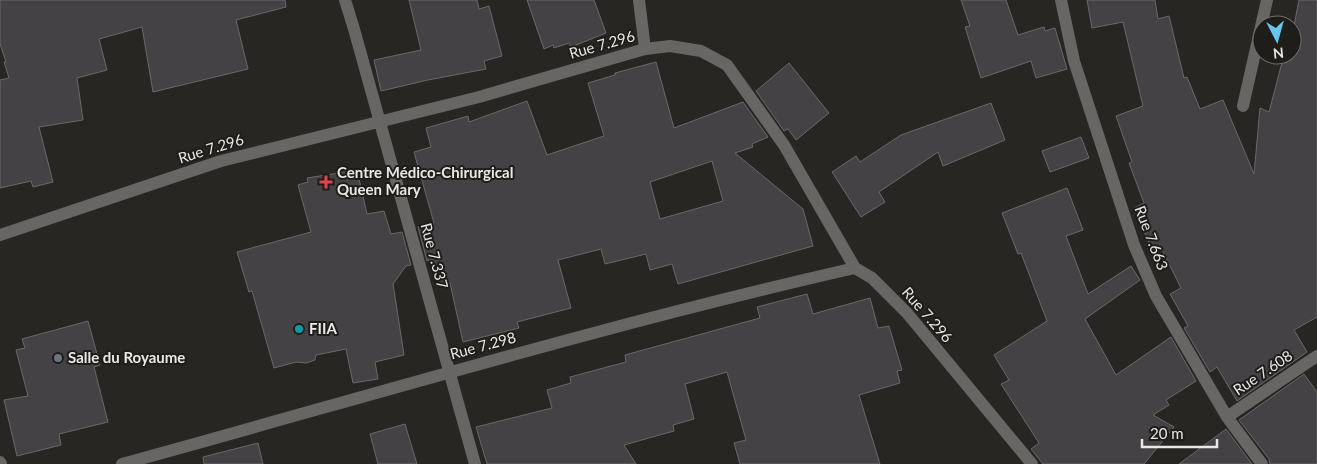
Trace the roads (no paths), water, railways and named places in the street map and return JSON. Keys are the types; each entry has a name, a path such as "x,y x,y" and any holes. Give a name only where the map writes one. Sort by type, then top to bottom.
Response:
{"street":[{"name":"Rue 7.337","path":"345,0 475,464"},
{"path":"639,0 645,50"},
{"name":"Rue 7.663","path":"1061,0 1074,61 1134,245 1156,296 1227,417 1262,464"},
{"path":"1243,106 1267,0"},
{"name":"Rue 7.296","path":"0,235 221,161 479,97 645,50 670,46 701,51 727,65 784,145 855,268 872,278 907,313 950,368 1032,464"},
{"name":"Rue 7.298","path":"122,464 324,409 449,372 777,286 855,268"},
{"name":"Rue 7.608","path":"1227,417 1317,356"}],"place":[{"name":"Centre Médico-Chirurgical Queen Mary","path":"326,182"},
{"name":"FIIA","path":"299,329"},
{"name":"Salle du Royaume","path":"58,358"}]}
